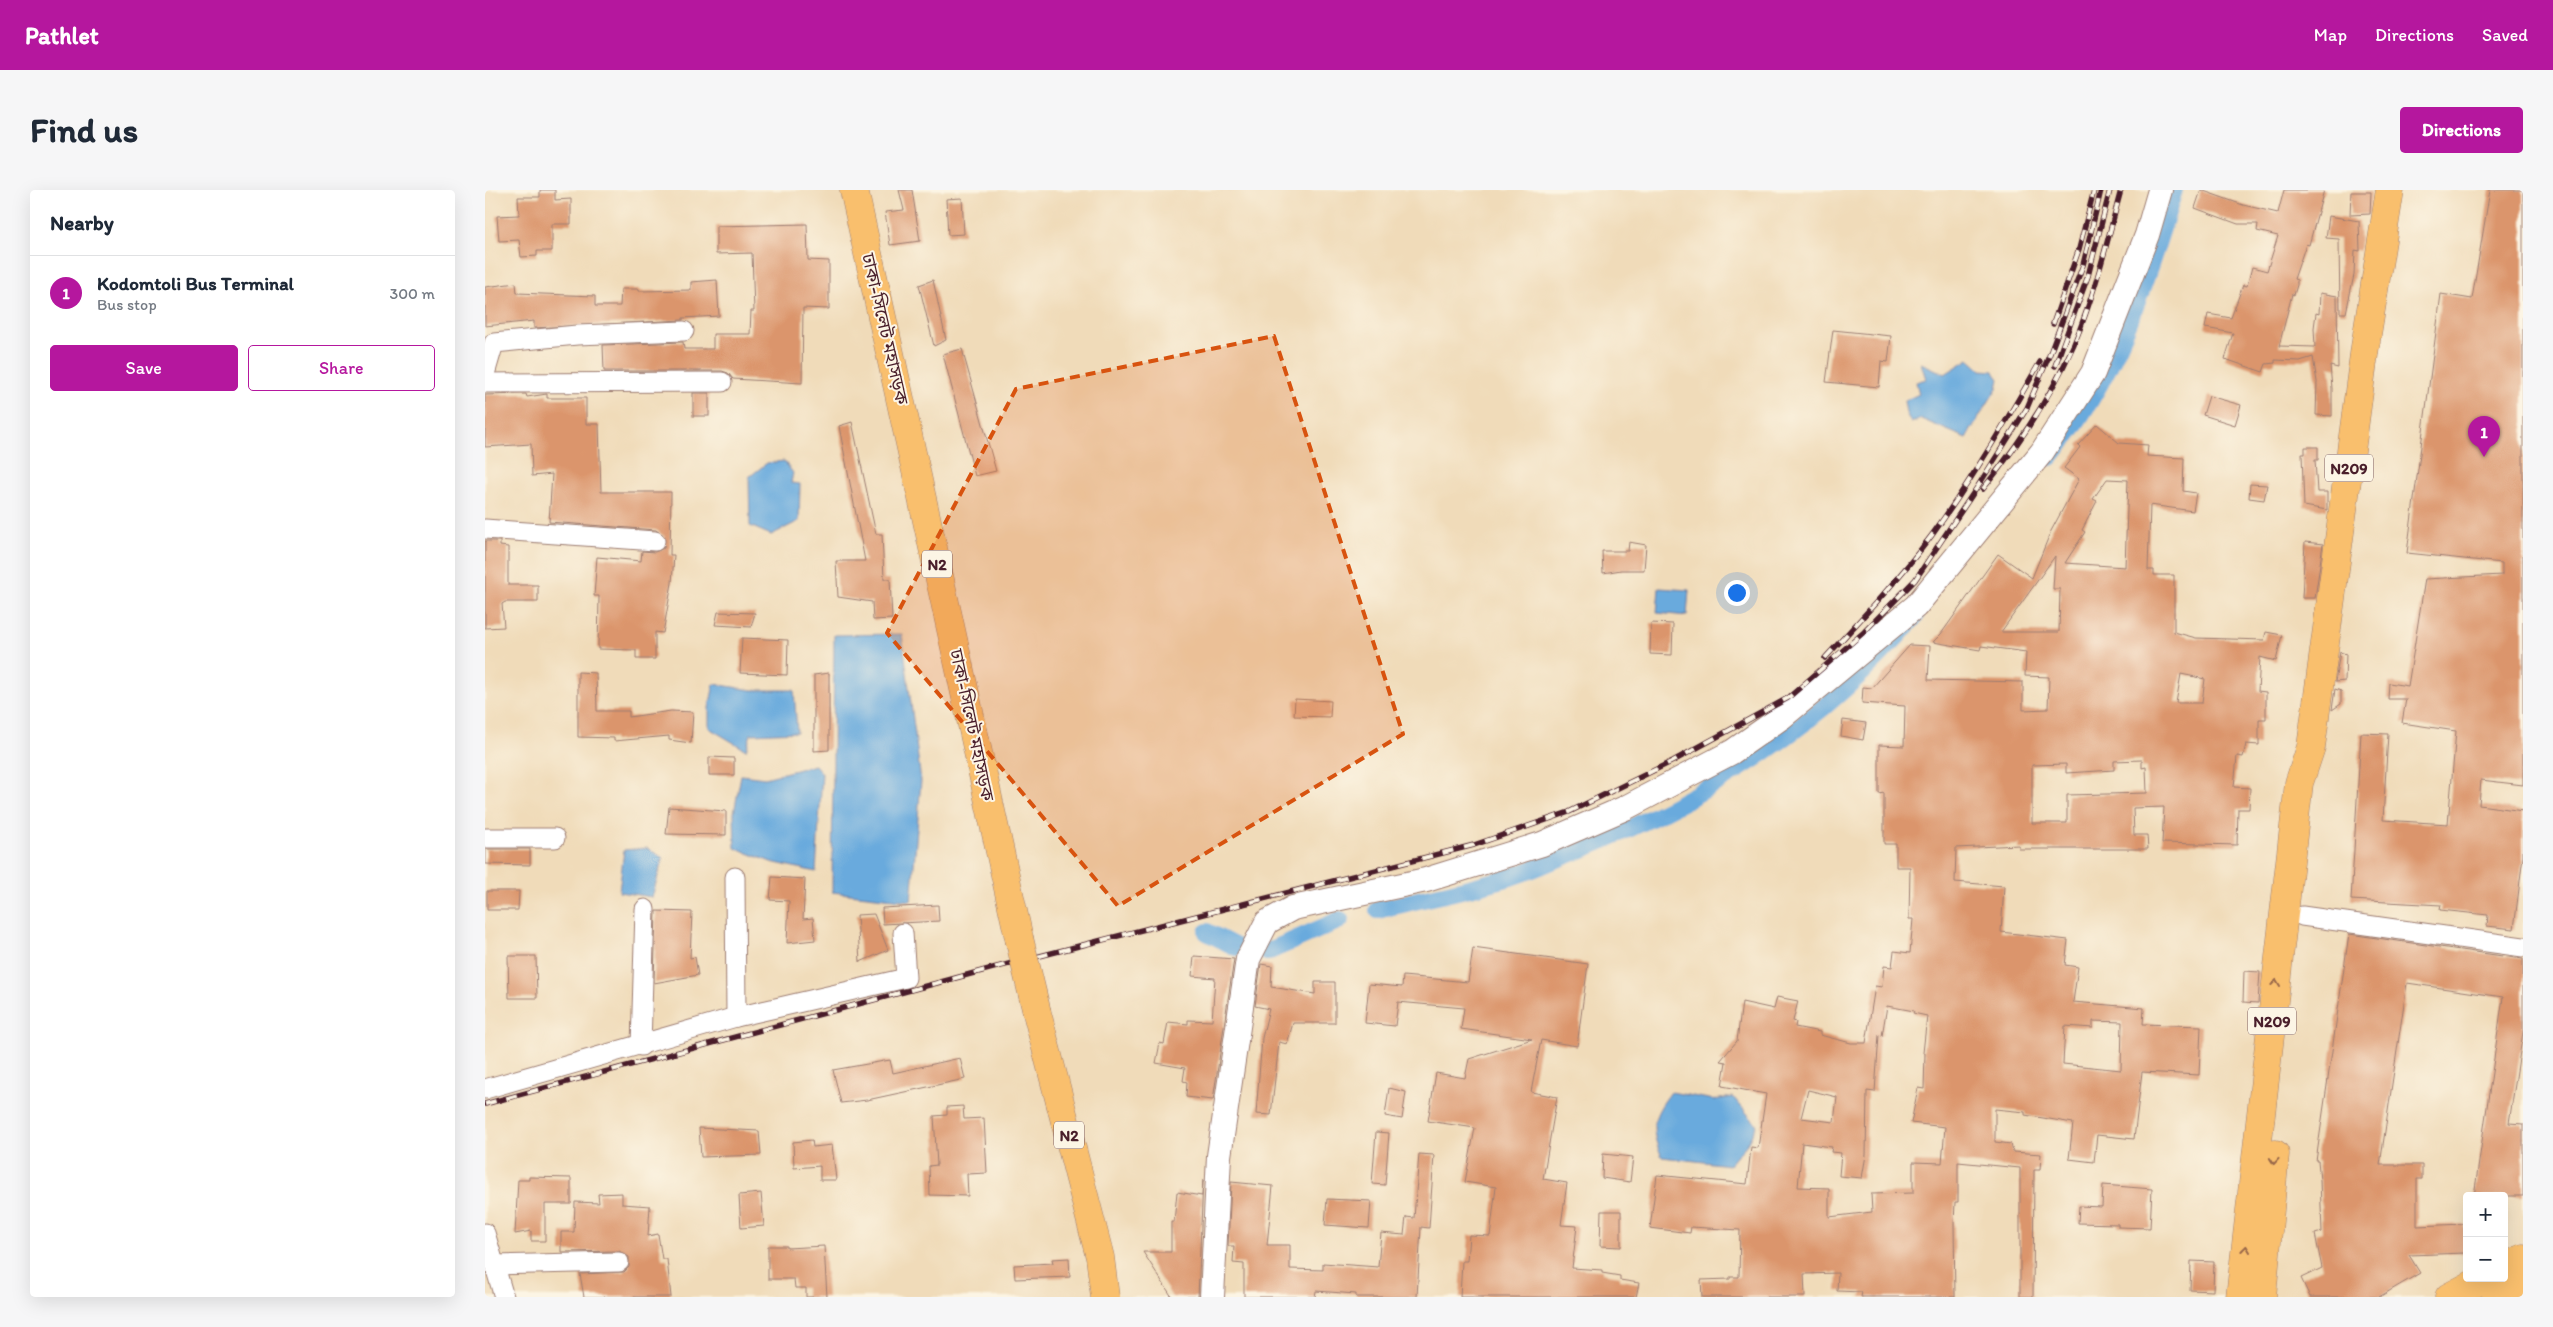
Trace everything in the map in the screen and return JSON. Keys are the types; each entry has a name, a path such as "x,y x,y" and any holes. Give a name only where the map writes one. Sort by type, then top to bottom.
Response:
{"main road":[{"name":"ঢাকা-সিলেট মহাসড়ক","path":"854,190 1019,938 1101,1257 1105,1297"},
{"name":"N209","path":"2240,1297 2299,783 2311,747 2365,347 2390,190"},
{"name":"N209","path":"2262,1297 2279,1111 2302,916 2315,784 2311,747"},
{"name":"ঢাকা-সিলেট মহাসড়ক","path":"1101,1257 1121,1297"},
{"path":"2508,1266 2523,1258"},
{"path":"2496,1297 2523,1280"},
{"path":"2449,1297 2477,1282"}],"street":[{"path":"1212,1297 1219,1156 1249,959 1267,922 1293,908 1426,880 1543,844 1625,808 1733,752 1782,717 1916,606 2042,452 2093,372 2147,235 2161,190"},
{"path":"485,374 494,343 577,335 683,332"},
{"path":"485,383 723,382"},
{"path":"485,529 655,541"},
{"path":"485,838 555,838"},
{"path":"735,876 736,1016"},
{"path":"641,1046 645,909"},
{"path":"2302,916 2523,947"},
{"path":"485,1089 641,1046 736,1016 906,978 903,933"},
{"path":"485,1233 504,1297"},
{"path":"496,1265 619,1262"}],"highlighted area":[{"path":"1274,336 1403,734 1118,906 887,633 1016,389"}],"water":[{"path":"1969,359 1981,370 1993,371 1999,379 1997,388 1966,438 1921,419 1911,423 1906,413 1904,401 1919,394 1916,382 1926,379 1921,363 1945,374"},
{"path":"784,461 793,473 791,483 800,484 799,521 771,535 750,526 749,477 767,463"},
{"path":"1659,588 1689,590 1687,616 1657,613"},
{"path":"902,634 921,781 911,901 832,892 834,635"},
{"path":"714,684 752,690 794,690 797,732 751,734 746,750 709,728 709,708"},
{"path":"815,765 822,773 816,872 771,862 735,848 734,813 741,775 765,778"},
{"path":"647,848 663,858 652,897 619,892 624,850"},
{"path":"1671,1092 1714,1100 1733,1097 1757,1125 1747,1144 1729,1165 1662,1157 1654,1130 1656,1116"}],"building":[{"path":"540,190 555,190 555,200 571,199 571,224 552,224 552,251 537,251 537,256 521,257 519,240 499,241 497,216 519,215 518,197 540,197"},
{"path":"899,190 912,190 920,241 890,245 885,212 904,210"},
{"path":"2201,190 2243,205 2278,213 2284,190 2324,190 2309,245 2306,244 2294,279 2297,280 2297,285 2294,295 2292,294 2279,346 2315,347 2314,328 2316,313 2319,314 2320,293 2337,296 2338,368 2330,366 2332,416 2316,415 2317,382 2313,357 2300,361 2275,360 2275,363 2266,364 2263,372 2225,359 2233,333 2205,328 2208,314 2231,318 2243,285 2247,286 2252,267 2267,271 2278,236 2257,231 2258,224 2238,224 2195,208"},
{"path":"2490,190 2523,190 2523,785 2481,780 2479,805 2523,811 2523,856 2514,929 2487,926 2488,915 2440,910 2441,905 2351,900 2361,733 2388,734 2383,820 2448,824 2456,731 2402,723 2406,699 2388,699 2389,683 2408,686 2425,579 2502,575 2502,563 2407,553 2441,294 2472,299"},
{"path":"2351,192 2371,192 2370,214 2350,215"},
{"path":"962,198 964,234 948,235 946,199"},
{"path":"2329,216 2359,221 2360,251 2355,250 2354,275 2346,313 2340,313 2339,239 2326,238"},
{"path":"807,224 808,260 829,261 829,309 803,308 802,383 733,379 728,373 722,371 604,371 603,345 683,342 684,349 713,349 713,334 750,334 751,311 754,311 752,253 716,254 716,226"},
{"path":"717,280 719,316 683,318 683,320 534,328 534,321 485,326 485,287 516,283 517,293 595,296 595,306 620,306 621,289 639,289 639,291 691,290 691,282"},
{"path":"933,280 946,340 934,346 919,285"},
{"path":"1833,330 1891,336 1888,362 1881,361 1879,387 1826,382"},
{"path":"962,349 996,471 975,476 943,354"},
{"path":"693,393 709,393 709,416 693,416"},
{"path":"526,394 527,397 547,394 547,398 586,398 586,424 599,424 601,492 671,492 670,555 674,555 672,583 663,633 655,632 655,659 636,659 636,650 598,649 599,596 594,596 597,557 641,561 642,551 655,552 664,548 665,537 656,530 549,522 552,474 532,476 531,444 485,447 485,395"},
{"path":"2209,396 2241,405 2235,425 2203,415"},
{"path":"852,422 876,534 882,534 884,579 890,579 892,619 873,620 872,602 838,597 836,561 865,561 839,426"},
{"path":"2097,424 2119,443 2148,445 2147,456 2184,458 2183,491 2196,493 2193,511 2150,505 2148,570 2154,570 2154,575 2174,575 2174,632 2196,638 2264,640 2266,632 2282,635 2276,661 2260,657 2258,691 2266,692 2266,719 2259,719 2259,745 2246,744 2243,757 2237,756 2234,787 2250,788 2249,809 2238,809 2237,845 2162,843 2164,807 2133,808 2134,835 2147,835 2148,849 2019,849 2019,845 1956,848 1955,882 2004,886 2001,932 2068,940 2065,965 2078,967 2073,1002 2144,1008 2143,1024 2201,1026 2199,1075 2142,1072 2134,1139 2097,1135 2094,1162 2069,1159 2073,1123 2025,1115 2025,1112 1995,1109 1995,1142 2011,1144 2013,1152 2041,1154 2040,1170 2034,1170 2033,1297 2020,1297 2020,1168 1958,1162 1958,1202 1955,1202 1954,1224 1955,1297 1861,1297 1862,1292 1837,1291 1838,1273 1804,1274 1805,1297 1702,1297 1701,1280 1739,1277 1740,1230 1691,1227 1690,1233 1650,1228 1657,1175 1747,1184 1751,1147 1758,1148 1766,1094 1722,1086 1726,1062 1720,1061 1737,1041 1742,1002 1774,1009 1777,997 1798,1001 1793,1021 1796,1022 1795,1027 1820,1032 1820,1035 1851,1043 1866,1043 1875,986 1882,987 1884,966 1892,967 1894,951 1910,953 1913,919 1909,919 1910,867 1896,867 1896,844 1884,844 1884,793 1879,794 1879,745 1904,746 1905,706 1862,703 1863,687 1872,688 1910,645 1930,646 1928,680 2023,682 2023,710 2048,709 2049,677 2025,676 2026,652 1981,646 1980,650 1933,642 1941,634 1998,554 2032,578 2051,531 2079,479 2064,468 2080,447 2078,445","holes":["2107,479 2128,480 2125,567 2065,563 2085,532 2082,530 2097,501 2093,499","2055,556 2053,589 2060,589 2059,632 2001,632","2181,674 2205,679 2202,703 2176,703","2142,760 2142,768 2146,767 2147,793 2067,795 2067,823 2032,823 2032,765 2066,764 2066,773 2114,770 2114,761","1887,1006 1914,1011 1913,1013 1927,1016 1923,1053 1925,1053 1924,1089 1918,1088 1911,1123 1945,1127 1942,1163 1913,1162 1913,1193 1871,1194 1872,1212 1829,1217 1829,1188 1798,1187 1802,1143 1832,1147 1831,1152 1841,1153 1839,1176 1862,1178 1866,1155 1867,1091 1875,1092 1879,1035 1882,1036","2093,1021 2122,1022 2121,1070 2063,1064 2065,1026 2093,1028","1808,1090 1837,1097 1834,1122 1801,1118"]},
{"path":"2305,447 2318,447 2318,460 2315,460 2317,492 2327,492 2327,510 2304,506 2302,454 2305,454"},
{"path":"2250,484 2267,485 2264,500 2249,498"},
{"path":"485,541 500,541 500,546 508,547 508,585 538,585 538,602 505,602 502,604 504,627 485,628"},
{"path":"1629,542 1646,545 1644,570 1621,570 1603,573 1602,551 1628,551"},
{"path":"2305,542 2323,544 2315,598 2302,598"},
{"path":"718,612 755,613 751,627 715,625"},
{"path":"1651,623 1673,624 1672,655 1650,654"},
{"path":"742,638 788,640 787,675 740,673"},
{"path":"2340,652 2346,654 2345,681 2335,682"},
{"path":"578,672 596,673 597,711 629,711 629,717 671,711 693,712 691,743 669,740 669,736 614,741 614,738 578,737"},
{"path":"829,673 829,750 814,751 814,675"},
{"path":"2335,689 2341,691 2341,704 2332,710"},
{"path":"1295,699 1331,701 1330,717 1294,716"},
{"path":"1843,720 1866,723 1863,740 1841,736"},
{"path":"709,757 734,758 734,775 709,775"},
{"path":"669,807 726,811 726,835 666,834"},
{"path":"486,849 530,849 530,865 486,864"},
{"path":"772,877 805,879 803,919 813,918 815,940 787,943 789,901 770,900"},
{"path":"487,891 519,891 518,910 487,910"},
{"path":"938,905 939,921 883,924 882,908"},
{"path":"656,911 692,912 690,958 695,957 698,975 654,983"},
{"path":"874,914 888,950 860,962 857,915"},
{"path":"2349,934 2523,959 2523,1032 2509,1123 2523,1124 2523,1196 2508,1196 2508,1192 2475,1192 2503,997 2407,983 2380,1165 2422,1165 2422,1179 2417,1179 2417,1226 2463,1224 2463,1253 2409,1255 2420,1273 2379,1297 2310,1297 2301,1278 2322,1268 2315,1234 2322,1232 2320,1180 2318,1161 2316,1161"},
{"path":"1473,948 1588,964 1577,1046 1541,1040 1531,1092 1557,1097 1543,1179 1567,1183 1561,1225 1577,1226 1572,1268 1602,1270 1602,1273 1620,1276 1620,1280 1639,1283 1636,1297 1460,1297 1462,1261 1467,1261 1469,1235 1490,1236 1496,1187 1465,1182 1475,1128 1428,1121 1436,1073 1465,1078 1469,1059 1532,1039 1461,1029 1464,1008 1398,1002 1395,1026 1365,1023 1369,984 1402,987 1403,976 1468,982"},
{"path":"508,956 536,956 537,998 509,998"},
{"path":"1194,956 1234,959 1213,1100 1186,1097 1187,1082 1183,1081 1185,1068 1156,1063 1160,1043 1164,1044 1168,1022 1188,1024 1188,1020 1212,1021 1215,978 1192,976"},
{"path":"1261,964 1272,966 1271,987 1315,994 1315,982 1335,982 1335,1023 1293,1023 1287,1044 1279,1042 1271,1115 1256,1114 1262,1038 1269,1009 1255,1006"},
{"path":"2244,971 2260,972 2258,1003 2243,1002"},
{"path":"960,1058 965,1079 867,1100 841,1103 833,1070 890,1060 893,1073"},
{"path":"1389,1088 1406,1092 1402,1119 1385,1116"},
{"path":"963,1106 964,1119 984,1118 987,1173 967,1174 968,1196 930,1195 929,1166 937,1165 934,1116 947,1115 947,1107"},
{"path":"699,1128 759,1131 761,1155 701,1157"},
{"path":"1376,1132 1389,1133 1385,1185 1372,1184"},
{"path":"812,1140 813,1147 832,1145 836,1180 820,1180 820,1166 794,1168 793,1142"},
{"path":"1419,1154 1434,1155 1429,1228 1421,1227 1417,1297 1356,1297 1356,1294 1316,1291 1315,1297 1244,1297 1244,1264 1233,1263 1234,1246 1228,1246 1231,1182 1273,1186 1267,1245 1290,1245 1290,1269 1323,1270 1323,1263 1378,1267 1381,1233 1404,1235 1406,1217 1414,1218"},
{"path":"1603,1154 1633,1157 1630,1182 1602,1178"},
{"path":"529,1177 571,1178 571,1204 545,1204 545,1241 531,1241 531,1231 515,1234 518,1180 529,1180"},
{"path":"1203,1179 1198,1297 1172,1297 1143,1252 1171,1252 1171,1222 1174,1222 1177,1192 1202,1196"},
{"path":"2103,1185 2152,1189 2150,1228 2118,1227 2118,1224 2078,1223 2079,1206 2102,1207"},
{"path":"622,1193 622,1204 650,1206 648,1236 658,1234 662,1259 667,1259 671,1297 584,1297 580,1274 624,1272 629,1267 629,1257 619,1251 561,1252 561,1232 574,1232 575,1202 599,1203 598,1194"},
{"path":"761,1193 764,1226 741,1228 739,1195"},
{"path":"1327,1199 1371,1201 1369,1228 1325,1225"},
{"path":"1601,1211 1621,1211 1621,1247 1600,1246"},
{"path":"768,1246 787,1246 787,1248 824,1246 827,1297 806,1297 806,1288 795,1288 794,1279 768,1279"},
{"path":"1069,1258 1070,1277 1015,1279 1014,1265 1053,1263 1052,1259"},
{"path":"2191,1261 2214,1262 2213,1291 2190,1290"}],"waterway":[{"path":"2050,457 2073,427 2093,396 2110,364 2139,296 2174,190"},
{"path":"1378,910 1517,875 1619,833 1713,785 1800,725 1841,692 1915,616"},
{"path":"1267,952 1340,920"},
{"path":"1207,932 1236,947"}],"railway":[{"path":"2053,324 2079,249 2094,190"},
{"path":"485,1104 993,968 1474,845 1569,812 1673,761 1788,698 1864,632 1915,580 1978,486 2027,408 2049,356 2083,265 2101,190"},
{"path":"2055,366 2088,276 2110,190"},
{"path":"1983,489 2033,420 2065,364 2088,306 2121,190"},
{"path":"1825,658 1893,583 1932,535 1975,472 2040,362"}],"place":[{"name":"Kodomtoli Bus Terminal","path":"2484,457"}]}
